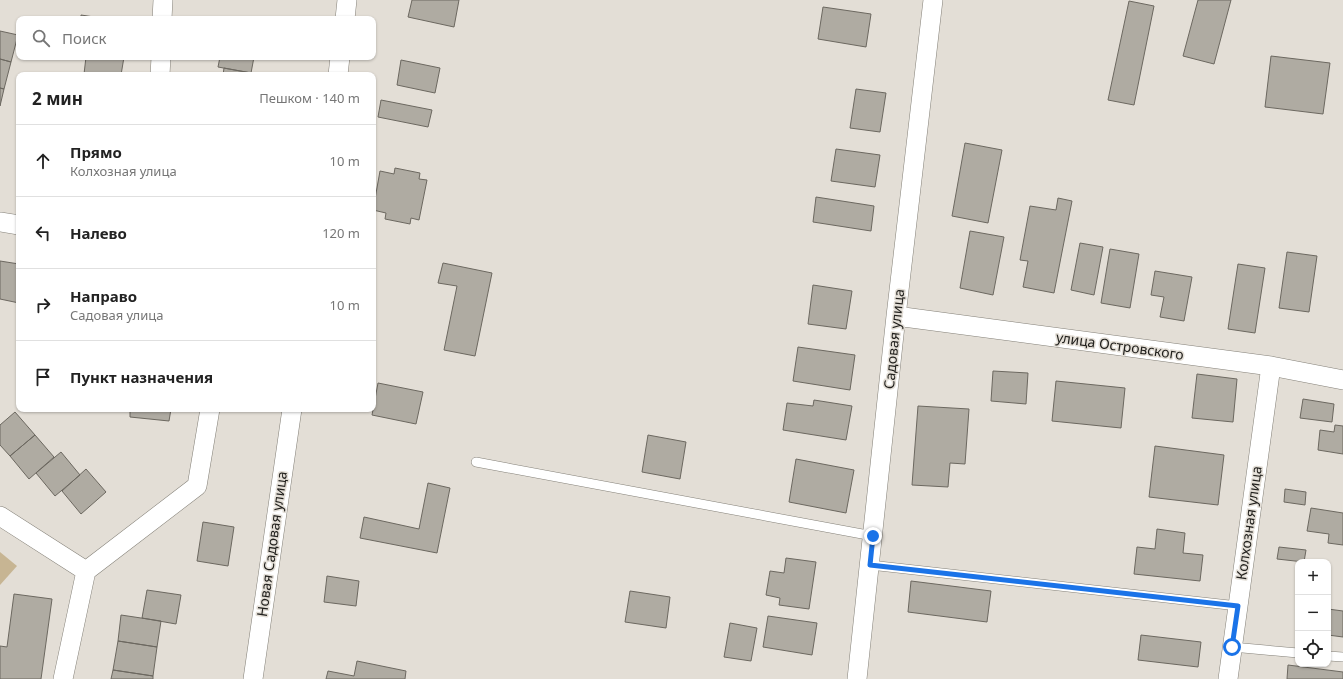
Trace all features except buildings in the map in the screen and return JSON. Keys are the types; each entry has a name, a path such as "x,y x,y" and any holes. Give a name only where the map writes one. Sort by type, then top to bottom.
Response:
{"street":[{"path":"162,0 162,16"},
{"path":"345,16 347,0"},
{"name":"Садовая улица","path":"857,679 896,316 933,0"},
{"path":"160,72 161,60"},
{"path":"338,72 340,60"},
{"path":"0,222 16,225"},
{"name":"улица Островского","path":"896,316 1270,366 1343,380"},
{"name":"Колхозная улица","path":"1228,679 1270,366"},
{"path":"63,679 86,571 197,486 209,412"},
{"name":"Новая Садовая улица","path":"252,679 292,412"},
{"path":"0,516 86,571"}],"lane":[{"path":"476,462 873,536"},
{"path":"870,565 1238,606"},
{"path":"1232,647 1295,653"},
{"path":"1331,656 1343,657"}],"shaded area":[{"path":"0,552 17,566 0,585"}],"route":[{"path":"873,536 870,565 1238,606 1232,647"}]}
